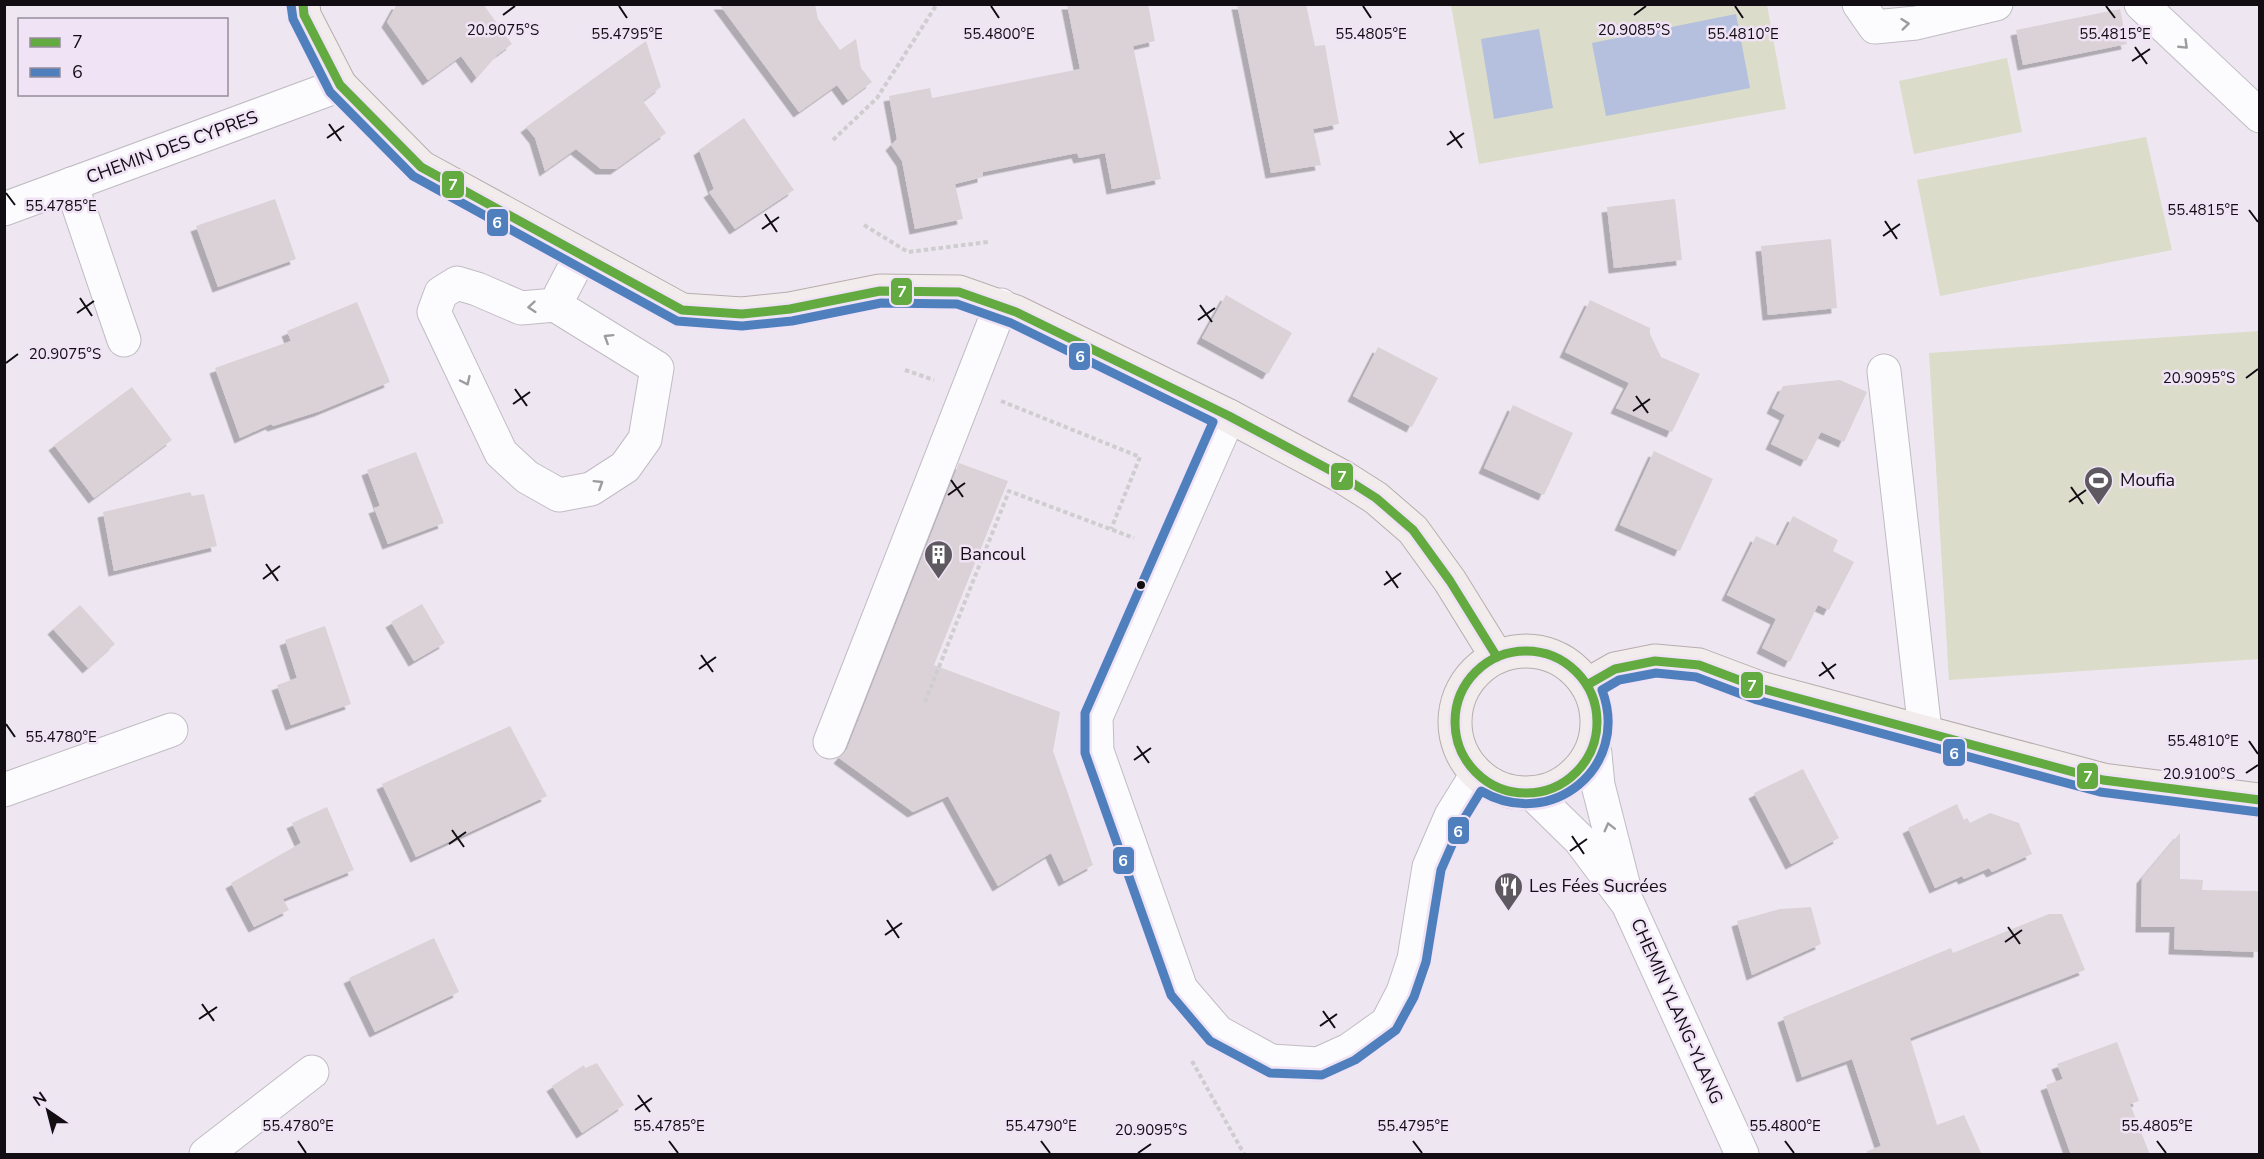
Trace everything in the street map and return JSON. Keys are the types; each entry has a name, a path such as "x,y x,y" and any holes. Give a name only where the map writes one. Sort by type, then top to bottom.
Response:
{"main road":[{"path":"303,4 304,15 340,85 421,167 581,255 682,310 742,314 790,309 880,291 959,292 1001,305 1229,416 1343,477 1376,498 1413,530 1450,581 1497,657"},
{"path":"1516,651 1537,651 1557,657 1574,669 1587,684 1595,703 1598,724 1594,744 1584,762 1570,778 1552,788 1532,793 1512,791 1493,785 1477,774 1465,758 1457,740 1455,721 1458,702 1466,684 1480,668 1497,657 1516,651"},
{"path":"1587,684 1615,669 1655,661 1699,665 1760,687 2103,780 2259,800"}],"street":[{"path":"1859,4 1875,27 1916,23 1996,4"},
{"path":"2141,4 2259,116"},
{"name":"CHEMIN DES CYPRES","path":"4,209 340,85"},
{"path":"71,184 124,340"},
{"path":"555,305 581,255"},
{"path":"457,283 521,308 555,305 657,368 645,439 625,467 591,489 559,495 527,477 501,453 434,312 441,293 457,283"},
{"path":"830,742 1001,305"},
{"path":"1884,371 1925,731"},
{"path":"1229,416 1096,717 1097,751 1181,989 1218,1032 1271,1061 1318,1064 1349,1050 1387,1023 1403,992 1414,959 1429,867 1450,816 1477,774"},
{"path":"4,790 171,730"},
{"path":"1594,744 1598,785 1629,904"},
{"name":"CHEMIN YLANG-YLANG","path":"1532,793 1580,840 1629,904 1742,1155"},
{"path":"206,1155 312,1072"}],"path":[{"path":"833,140 877,98 937,4"},
{"path":"864,225 908,252 988,242"},
{"path":"905,370 968,392 982,394 1140,458 1111,529"}],"green space":[{"path":"1451,5 1767,5 1786,109 1479,164"},
{"path":"2007,58 2022,132 1914,154 1899,81"},
{"path":"2146,137 2172,250 1940,296 1917,180"},
{"name":"Moufia","path":"2259,331 2259,659 1949,680 1929,353"}],"water":[{"path":"1736,14 1750,88 1606,116 1592,43"},
{"path":"1539,29 1553,108 1494,119 1481,39"}],"building":[{"path":"397,4 483,4 512,44 497,55 477,78 461,56 428,80 387,22"},
{"path":"719,4 815,4 818,19 840,50 856,39 861,68 872,82 848,100 837,85 799,112"},
{"path":"1067,4 1148,4 1155,41 1133,46 1161,179 1112,189 1105,153 1079,158 1077,153 983,172 983,177 955,184 963,219 915,229 902,161 891,145 897,139 889,96 930,88 932,98 1080,69"},
{"path":"1237,4 1306,4 1315,46 1325,45 1339,124 1313,129 1321,165 1271,173"},
{"path":"2120,9 2127,44 2023,65 2016,30"},
{"path":"646,41 661,87 643,101 666,133 616,169 601,169 576,149 545,171 535,138 526,127"},
{"path":"744,118 794,190 735,229 709,192 714,189 699,150"},
{"path":"275,199 296,259 218,287 196,226"},
{"path":"1675,199 1682,260 1614,268 1607,207"},
{"path":"1831,239 1837,308 1768,315 1761,246"},
{"path":"1226,295 1292,333 1268,374 1202,338"},
{"path":"1590,300 1650,328 1650,334 1661,357 1700,374 1672,432 1616,408 1629,383 1565,352"},
{"path":"357,302 390,382 320,411 273,426 271,424 240,438 215,368 291,341 287,331"},
{"path":"1378,347 1438,378 1412,427 1353,396"},
{"path":"1840,380 1867,392 1844,442 1821,432 1806,461 1771,444 1785,415 1772,408 1783,386"},
{"path":"132,387 172,440 94,498 54,445"},
{"path":"1513,405 1573,433 1544,495 1484,468"},
{"path":"1654,451 1713,479 1680,551 1620,525"},
{"path":"416,452 444,523 388,544 374,508 380,506 367,470"},
{"name":"Bancoul","path":"959,463 1008,481 934,665 1060,712 1053,751 1093,865 1064,881 1051,853 998,886 948,796 913,812 839,758 847,749"},
{"path":"190,492 192,496 204,494 217,546 114,571 103,512"},
{"path":"1793,516 1838,540 1833,551 1854,562 1829,610 1818,605 1790,662 1762,648 1776,619 1727,595 1756,536 1778,546"},
{"path":"422,604 445,643 414,661 391,622"},
{"path":"80,605 115,644 88,668 53,629"},
{"path":"325,626 351,704 291,725 277,685 297,678 285,640"},
{"path":"510,726 547,796 416,857 382,784"},
{"path":"1803,769 1839,838 1791,864 1754,793"},
{"path":"1957,804 1964,820 1967,818 1970,823 1990,813 2019,823 2032,854 1992,872 1989,868 1964,879 1962,876 1935,888 1908,828"},
{"path":"327,807 354,870 283,899 289,910 254,927 231,883 301,843 292,823"},
{"path":"2180,833 2180,879 2203,880 2202,890 2259,891 2259,952 2174,949 2175,927 2141,927 2142,878"},
{"path":"1811,907 1821,944 1752,975 1737,921 1780,909"},
{"path":"2049,914 2062,914 2085,970 1910,1038 1937,1125 1964,1115 1982,1155 1867,1155 1867,1151 1881,1146 1852,1059 1802,1077 1783,1017 1951,948 1953,953"},
{"path":"434,938 459,992 375,1032 349,978"},
{"path":"2117,1042 2139,1101 2130,1104 2150,1155 2071,1155 2046,1085 2063,1079 2057,1064"},
{"path":"597,1063 624,1105 582,1133 552,1086 584,1065 585,1068"}],"transit line":[{"name":"7","path":"303,4 304,15 340,85 421,167 682,310 742,314 790,309 880,291 959,292 1016,312 1229,416 1343,477 1376,498 1413,530 1450,581 1497,657"},
{"name":"6","path":"291,5 293,19 330,92 413,176 677,321 742,326 792,321 881,303 957,304 1011,323 1213,422 1085,713 1085,753 1171,995 1210,1041 1270,1073 1322,1075 1355,1060 1396,1030 1414,997 1426,962 1441,870 1462,822 1481,791 1507,802 1534,803 1558,797 1579,785 1595,767 1605,744 1608,718 1602,690 1619,680 1656,673 1696,677 1757,700 2100,792 2258,812"},
{"name":"7","path":"1526,651 1553,657 1576,672 1591,695 1597,722 1591,749 1576,772 1553,787 1526,793 1499,787 1476,772 1461,749 1455,722 1461,695 1476,672 1499,657 1526,651"},
{"name":"7","path":"1587,685 1615,669 1655,661 1699,665 1760,688 2103,780 2260,800"}],"place":[{"name":"Moufia","path":"2099,506"},
{"name":"Bancoul","path":"939,580"},
{"name":"Les Fées Sucrées","path":"1508,912"}]}
